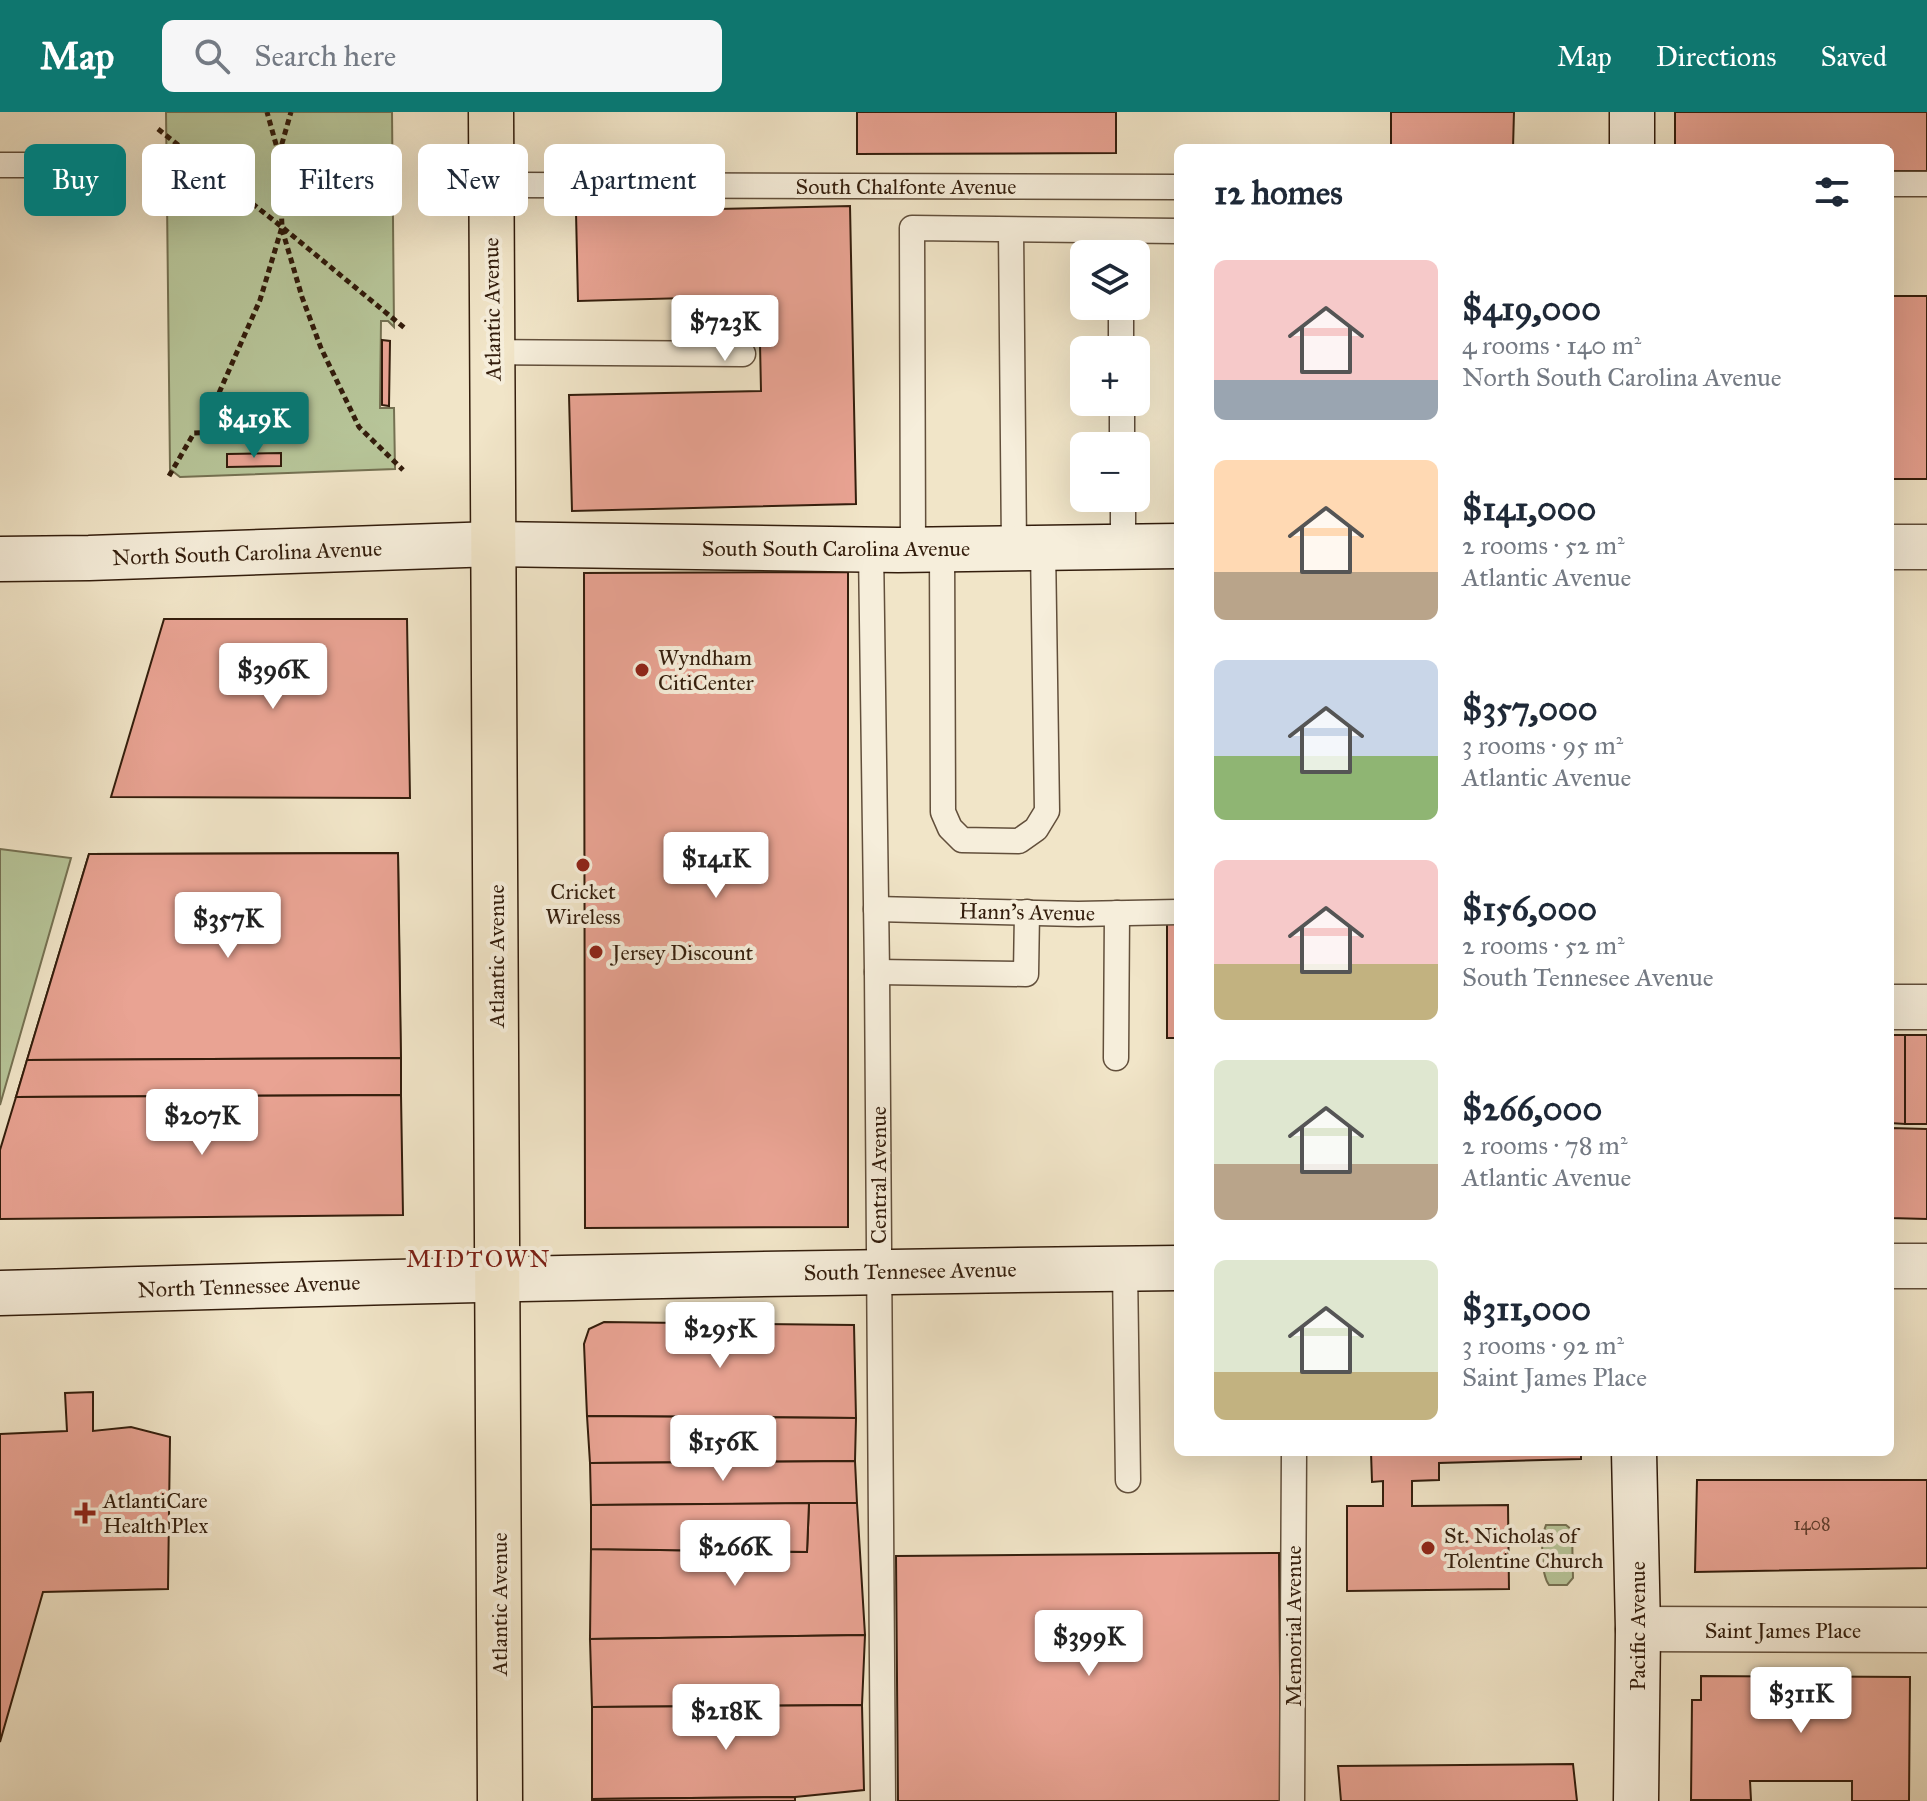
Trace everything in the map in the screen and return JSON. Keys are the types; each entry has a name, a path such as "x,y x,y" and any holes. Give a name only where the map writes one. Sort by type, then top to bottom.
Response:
{"highway":[{"name":"Atlantic Avenue","path":"491,112 491,144"},
{"name":"Atlantic Avenue","path":"490,216 500,1801"}],"street":[{"path":"1632,112 1632,144"},
{"name":"South South Carolina Avenue","path":"494,544 909,549 1174,546"},
{"name":"North South Carolina Avenue","path":"0,559 494,544"},
{"path":"1894,547 1927,547"},
{"path":"1894,1007 1927,1007"},
{"path":"1894,1266 1927,1266"},
{"name":"South Tennesee Avenue","path":"498,1279 1174,1268"},
{"name":"North Tennessee Avenue","path":"0,1293 498,1279"},
{"name":"Pacific Avenue","path":"1634,1456 1638,1629 1636,1801"},
{"name":"Saint James Place","path":"1638,1629 1927,1630"}],"lane":[{"path":"0,165 24,165"},
{"path":"1894,184 1927,184"},
{"name":"South Chalfonte Avenue","path":"528,185 1174,187"},
{"path":"1011,230 1028,548 1047,811 1036,829 1019,841 962,840 950,828 943,812 909,549 912,228 1011,230 1102,240"},
{"path":"1131,240 1174,232"},
{"path":"492,352 743,354"},
{"path":"1123,512 1123,547"},
{"name":"Central Avenue","path":"883,1801 876,909 909,549"},
{"name":"Hann's Avenue","path":"876,909 1174,912"},
{"path":"877,972 1026,974 1027,912"},
{"path":"1116,1058 1117,913"},
{"path":"1125,1269 1128,1480"},
{"name":"Memorial Avenue","path":"1292,1801 1294,1456"}],"path":[{"path":"267,112 276,144"},
{"path":"282,144 291,112"},
{"path":"158,129 407,330"},
{"path":"282,216 302,297 321,348 359,427 403,470"},
{"path":"211,411 260,300 282,227"},
{"path":"169,476 194,433 204,433 221,432 220,410 203,411 204,433"}],"green space":[{"path":"166,112 392,112 392,144 271,144 271,216 393,216 394,327 388,321 381,321 380,408 394,408 395,469 180,477 170,469 167,216 255,216 255,144 166,144"},
{"path":"0,849 71,858 0,1105"},
{"path":"1546,1525 1566,1525 1572,1530 1573,1578 1567,1585 1549,1585 1546,1580 1542,1556"}],"building":[{"path":"857,112 1116,112 1116,153 857,154"},
{"path":"1391,112 1514,112 1513,144 1391,144"},
{"path":"1675,112 1927,112 1927,171 1894,171 1894,144 1675,144"},
{"path":"850,206 856,504 572,511 569,395 761,391 759,296 578,301 576,216 725,216 725,209"},
{"path":"1894,296 1927,296 1927,479 1894,479"},
{"path":"382,340 390,341 389,406 382,405"},
{"path":"281,453 281,466 227,467 227,454"},
{"path":"848,572 848,1227 585,1228 584,573"},
{"path":"164,619 407,619 410,798 111,797"},
{"path":"398,853 401,1095 16,1097 89,854"},
{"path":"398,853 401,1058 27,1060 89,854"},
{"path":"1167,921 1174,921 1174,1038 1167,1038"},
{"path":"1894,1035 1905,1035 1905,1124 1894,1123"},
{"path":"1905,1035 1927,1035 1927,1124 1905,1124"},
{"path":"401,1058 401,1095 16,1097 27,1060"},
{"path":"401,1095 403,1215 0,1219 0,1150 16,1097"},
{"path":"1894,1128 1927,1129 1927,1219 1894,1218"},
{"path":"604,1322 854,1325 856,1418 587,1416 584,1344 589,1329"},
{"name":"AtlantiCare Health Plex","path":"93,1392 93,1431 131,1427 170,1437 168,1589 43,1592 0,1742 0,1434 67,1431 65,1393"},
{"path":"587,1416 856,1418 855,1461 590,1463"},
{"name":"St. Nicholas of Tolentine Church","path":"1371,1456 1581,1456 1581,1459 1439,1463 1439,1480 1412,1481 1412,1506 1508,1505 1509,1589 1347,1591 1347,1506 1383,1506 1383,1481 1372,1482"},
{"path":"855,1461 857,1503 591,1505 590,1463"},
{"path":"1697,1480 1927,1480 1927,1568 1695,1572"},
{"path":"809,1503 857,1503 865,1635 590,1639 591,1549 807,1552"},
{"path":"809,1503 807,1552 591,1549 591,1505"},
{"path":"1279,1553 1281,1801 898,1801 896,1556"},
{"path":"865,1635 862,1705 592,1707 590,1639"},
{"path":"1701,1676 1910,1677 1909,1801 1852,1801 1852,1781 1750,1781 1751,1800 1691,1800 1692,1700 1701,1700"},
{"path":"862,1705 864,1790 795,1797 592,1799 592,1707"},
{"path":"1573,1764 1577,1801 1341,1801 1338,1766"},
{"path":"795,1797 795,1801 592,1801 592,1799"}],"place":[{"name":"Wyndham CitiCenter","path":"642,670"},
{"name":"Cricket Wireless","path":"583,865"},
{"name":"Jersey Discount","path":"596,952"},
{"name":"AtlantiCare Health Plex","path":"85,1513"},
{"name":"St. Nicholas of Tolentine Church","path":"1428,1548"}],"district":[{"name":"MIDTOWN","path":"479,1259"}]}
